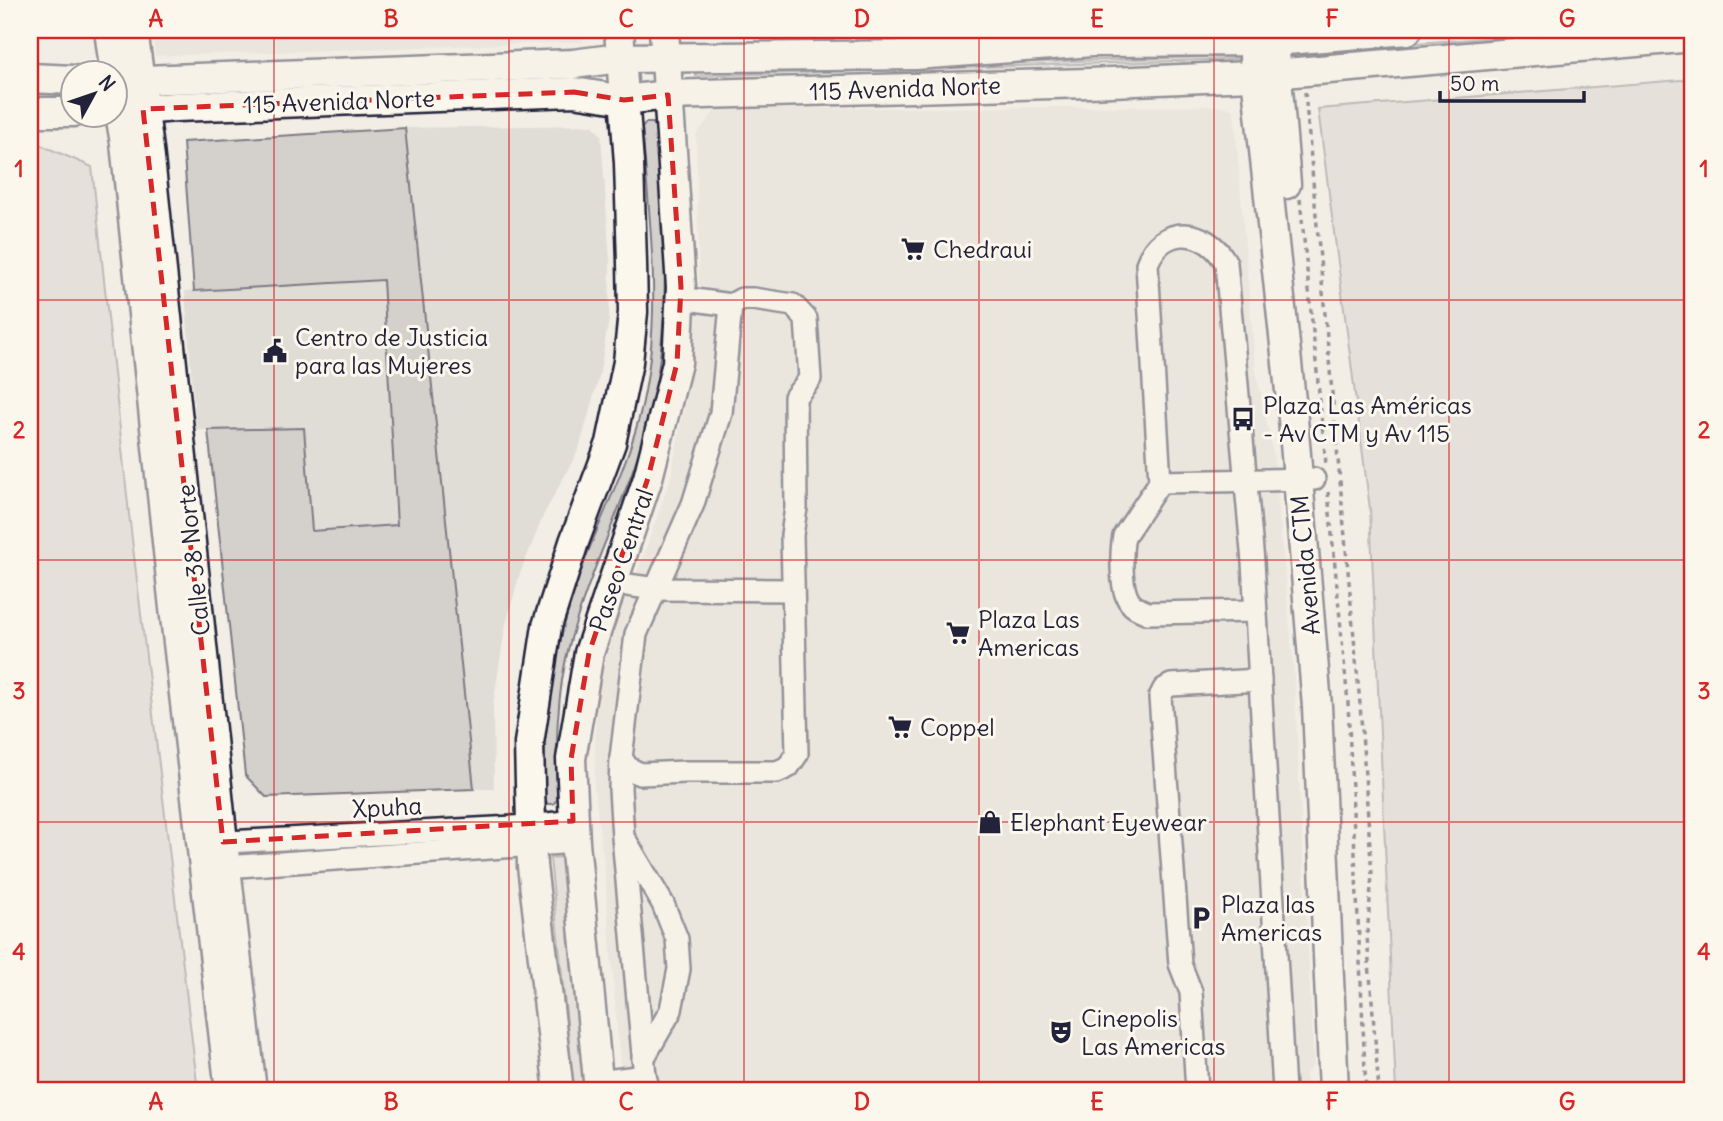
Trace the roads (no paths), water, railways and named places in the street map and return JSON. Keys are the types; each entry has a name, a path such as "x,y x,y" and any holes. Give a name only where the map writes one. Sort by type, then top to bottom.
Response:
{"main road":[{"name":"Calle 38 Norte","path":"109,30 116,60"},
{"name":"Calle 38 Norte","path":"125,60 133,30"},
{"name":"Paseo Central","path":"559,1091 531,835 529,743 547,626 574,542 611,443 628,362 633,312 629,163 619,30"},
{"name":"Paseo Central","path":"598,1087 574,831 571,759 589,653 648,478 677,363 680,298 664,30"},
{"name":"115 Avenida Norte","path":"130,78 573,64 621,58 915,55 1092,42 1407,30"},
{"name":"Avenida CTM","path":"1263,36 1278,73 1317,482 1334,704 1349,1091"},
{"name":"115 Avenida Norte","path":"130,111 574,92 624,100 668,95 1074,84 1278,73 1693,37"},
{"path":"30,78 60,79"},
{"path":"30,112 60,112"},
{"name":"Calle 38 Norte","path":"125,130 174,608 252,1091"},
{"name":"Calle 38 Norte","path":"214,855 230,1091"}],"street":[{"path":"1256,611 1148,614 1136,608 1125,593 1122,546 1124,536 1160,482 1147,264 1152,250 1164,240 1179,236 1199,237 1209,241 1219,250 1226,263 1256,611 1284,1091"},
{"path":"621,758 628,768 639,774 777,772 788,767 797,754 792,535 796,508 795,397 810,379 806,319 793,305 752,299 742,299 731,304 680,298"},
{"path":"645,1075 623,837 621,758 636,634 693,504 721,413 731,304"},
{"path":"1160,482 1317,482"},
{"path":"613,583 656,589 793,590"},
{"path":"1198,1091 1191,992 1180,964 1160,697 1164,689 1171,685 1260,680"},
{"name":"Xpuha","path":"214,855 574,831"},
{"path":"623,837 663,904 677,939 679,969 671,1010 645,1075"},
{"path":"598,1087 645,1075"}],"place":[{"name":"Chedraui","path":"913,249"},
{"name":"Centro de Justicia para las Mujeres","path":"275,351"},
{"name":"Plaza Las Américas - Av CTM y Av 115","path":"1243,419"},
{"name":"Plaza Las Americas","path":"958,633"},
{"name":"Coppel","path":"900,727"},
{"name":"Elephant Eyewear","path":"990,822"},
{"name":"Plaza las Americas","path":"1201,918"},
{"name":"Cinepolis Las Americas","path":"1061,1032"}]}
